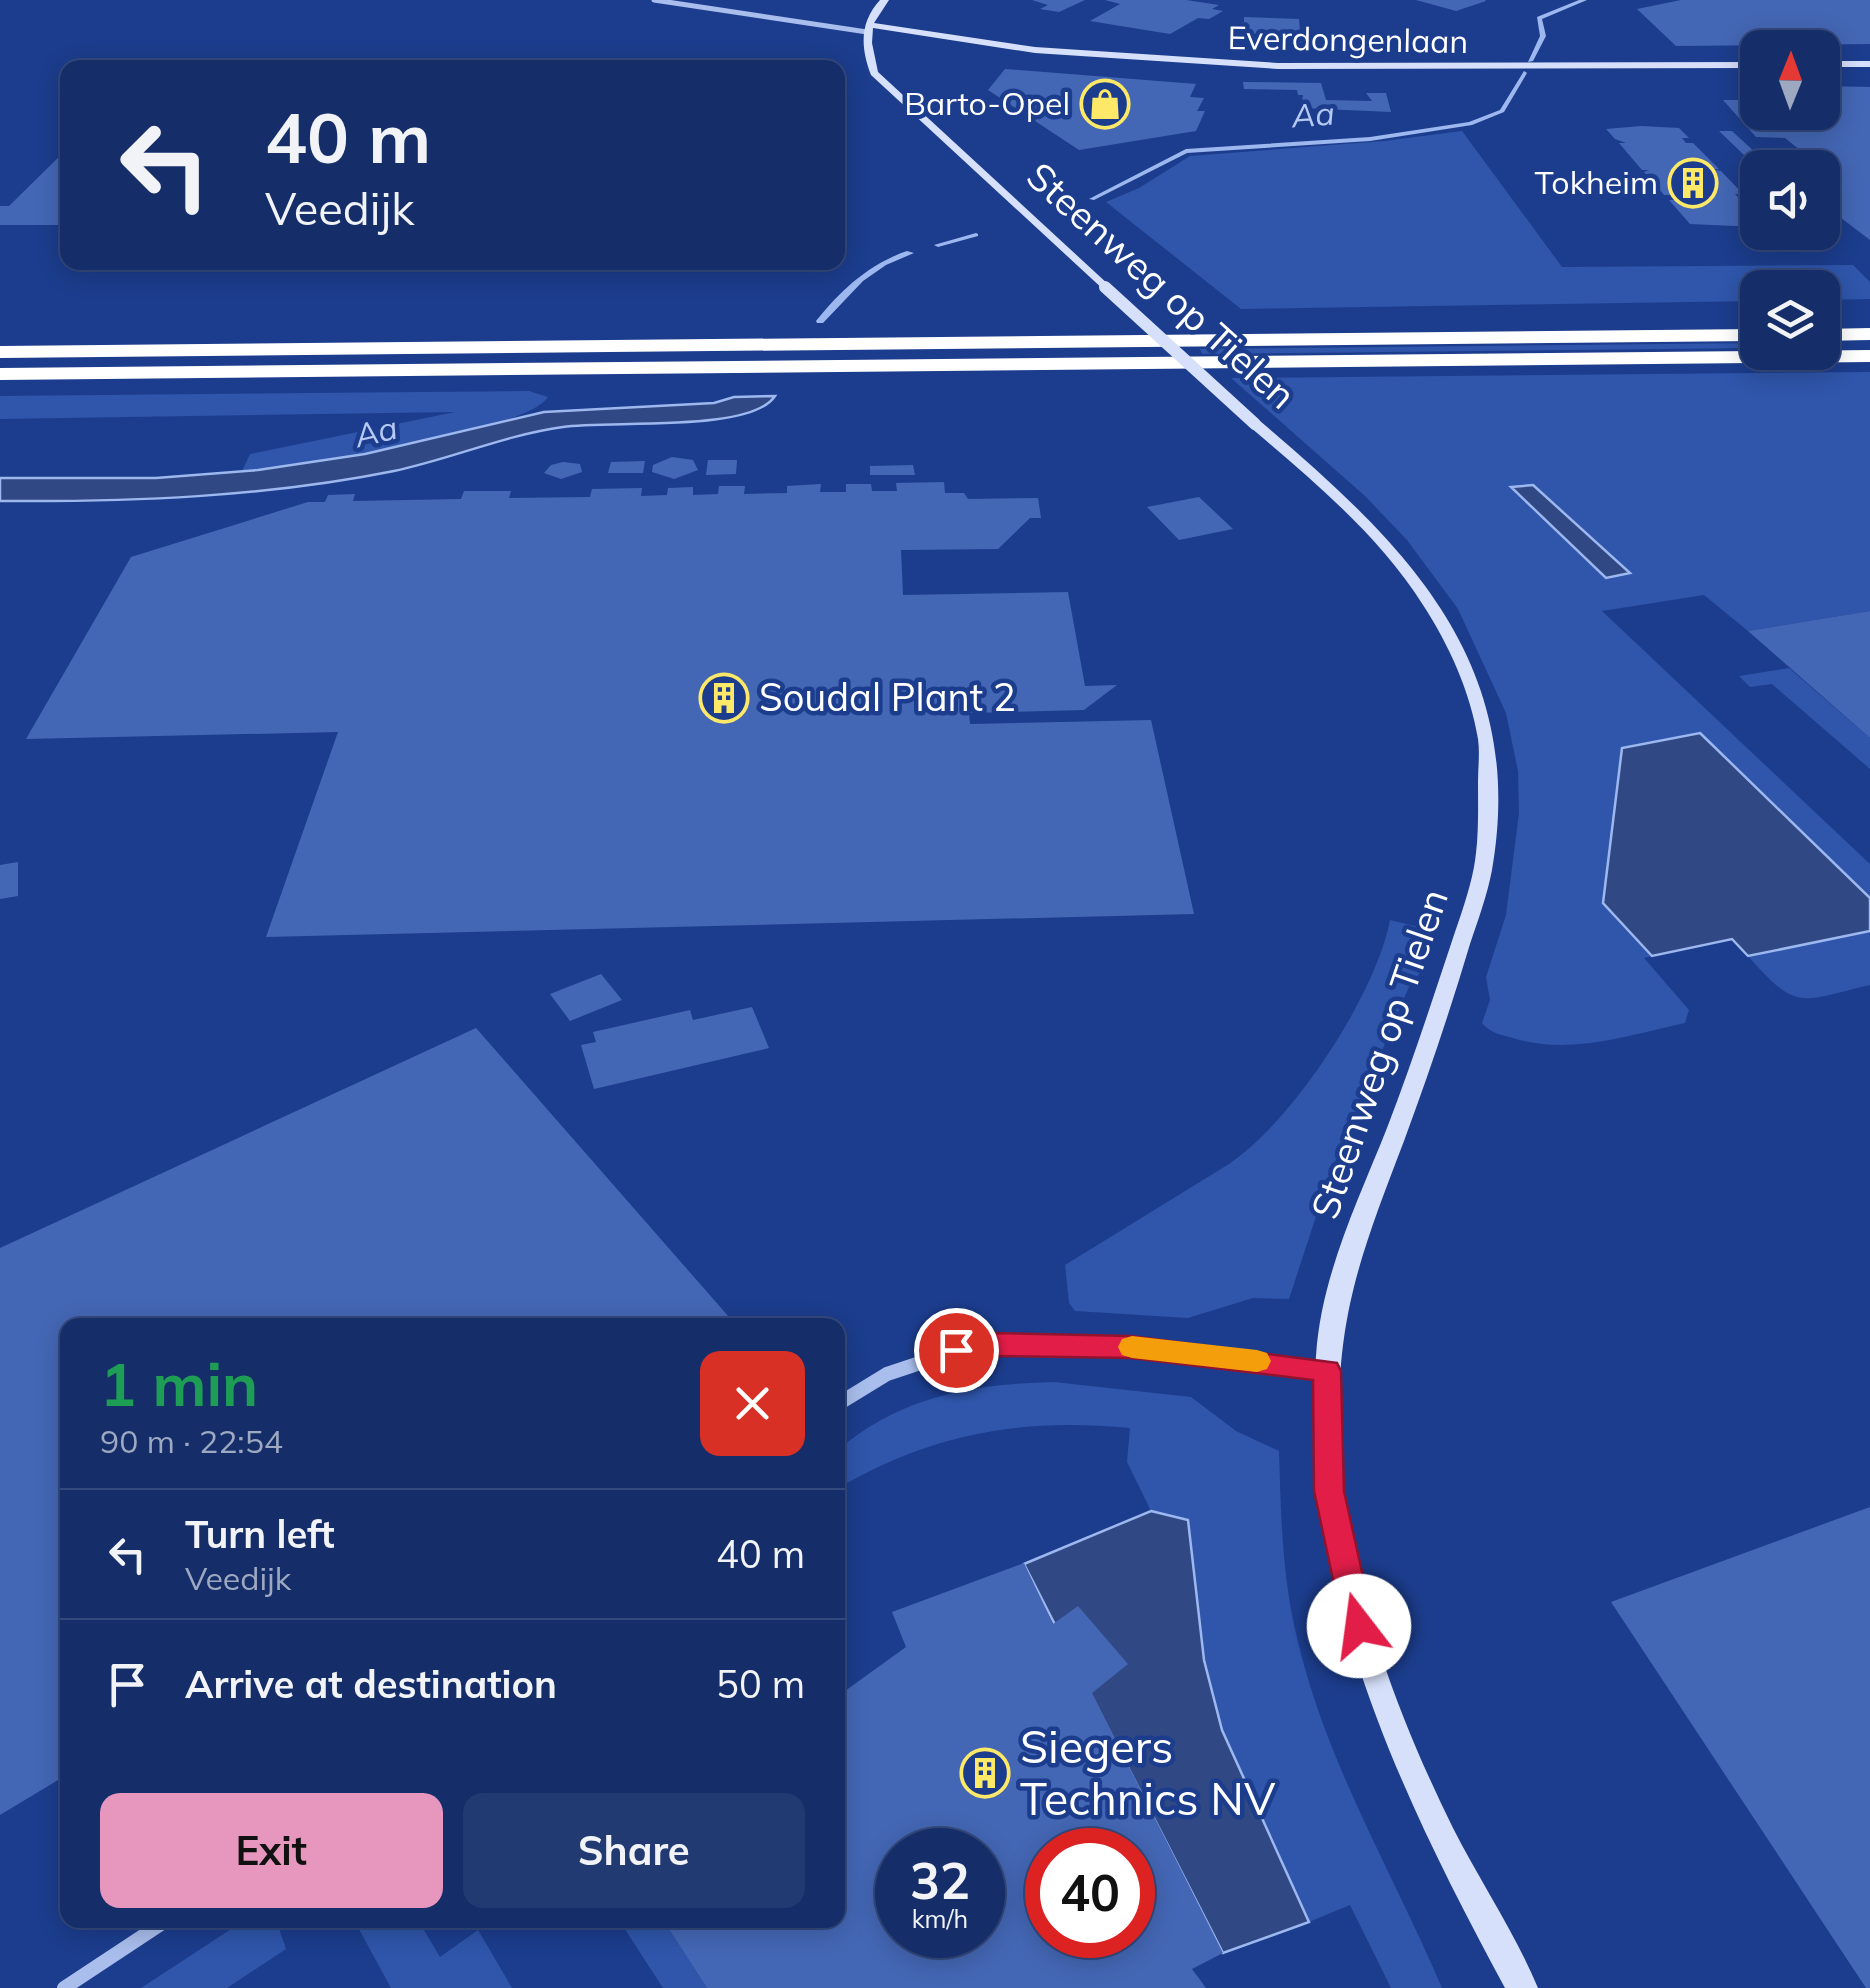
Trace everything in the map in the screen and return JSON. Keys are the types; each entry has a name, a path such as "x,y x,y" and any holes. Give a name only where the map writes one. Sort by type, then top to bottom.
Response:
{"highway":[{"path":"1840,335 1870,334"},
{"path":"0,352 1740,336"},
{"path":"0,374 1870,356"}],"street":[{"path":"654,0 867,29 885,0"},
{"name":"Everdongenlaan","path":"867,29 1113,57 1278,66 1740,65"},
{"name":"Steenweg op Tielen","path":"867,29 874,73 1255,424 1323,481 1395,557 1433,609 1464,666 1486,736 1482,874 1436,1028 1350,1258 1333,1318 1327,1371 1329,1491 1350,1596 1396,1742 1431,1819 1522,1988"},
{"path":"1840,64 1870,64"},
{"path":"845,1400 879,1378 921,1360 996,1344 1131,1347 1327,1371"},
{"path":"64,1988 155,1928"}],"shaded area":[{"path":"1462,131 1562,267 1853,265 1870,282 1870,299 1840,300 1840,270 1740,270 1740,301 1241,309 1106,202 1139,188 1190,156"},
{"path":"1740,343 1740,348 1202,354 1200,349"},
{"path":"1870,372 1870,611 1748,631 1704,595 1602,611 1870,864 1870,898 1700,733 1603,902 1652,956 1644,958 1689,1010 1685,1023 1601,1042 1559,1045 1516,1039 1489,1030 1482,1023 1490,1000 1486,977 1506,915 1519,813 1518,771 1506,713 1458,609 1407,540 1365,496 1231,378"},
{"path":"529,391 548,397 531,410 460,434 365,454 242,471 250,454 455,412 0,419 0,396"},
{"path":"775,396 761,408 738,415 677,423 563,427 394,471 296,487 148,499 0,501 0,478 156,478 258,470 365,454 544,412"},
{"path":"1533,485 1630,573 1606,578 1511,487"},
{"path":"1789,668 1870,738 1870,769 1772,684 1750,687 1739,676"},
{"path":"1700,733 1870,898 1870,931 1748,956 1732,939 1652,956 1603,903 1622,748"},
{"path":"1390,920 1435,931 1423,970 1411,982 1330,1174 1289,1299 1253,1298 1188,1318 1075,1311 1069,1303 1065,1265 1229,1164 1279,1119 1304,1088 1350,1019 1368,984"},
{"path":"1870,931 1870,985 1814,998 1802,998 1778,987 1748,956"},
{"path":"1054,1382 1191,1397 1236,1431 1279,1451 1289,1595 1311,1687 1343,1775 1442,1988 1391,1988 1350,1905 1309,1922 1222,1730 1204,1660 1188,1521 1151,1511 1127,1462 1130,1428 1051,1425 978,1434 909,1454 845,1484 845,1445 862,1432 939,1396 995,1386"},
{"path":"1151,1511 1188,1520 1204,1660 1222,1730 1309,1922 1223,1953 1024,1564"},
{"path":"233,1928 279,1928 286,1949 227,1988 141,1988"},
{"path":"358,1928 423,1928 440,1957 478,1930 512,1988 391,1988"},
{"path":"624,1928 668,1928 707,1988 663,1988"}],"building":[{"path":"1032,0 1085,0 1059,12 1040,9 1048,5"},
{"path":"1105,0 1186,0 1219,5 1212,9 1223,11 1209,19 1198,18 1170,34 1090,21 1120,4"},
{"path":"1416,0 1485,0 1486,1 1456,11"},
{"path":"1681,0 1870,0 1870,44 1840,44 1840,30 1740,30 1740,45 1676,46 1637,9"},
{"path":"1244,17 1299,19 1301,43 1236,41 1235,26 1244,22"},
{"name":"Barto-Opel","path":"1005,69 1196,84 1190,97 1204,98 1197,111 1205,111 1196,131 1079,150 988,90"},
{"path":"1243,82 1321,83 1326,100 1372,101 1366,93 1386,93 1391,112 1301,108 1303,95 1298,95 1297,90 1244,89"},
{"path":"1840,86 1870,87 1870,240 1840,217 1840,150 1800,150 1785,138 1756,137 1750,130 1840,130"},
{"path":"1723,100 1740,100 1740,119"},
{"name":"Tokheim","path":"1679,128 1689,138 1682,138 1686,143 1693,143 1719,169 1711,169 1721,171 1740,191 1735,194 1740,199 1740,226 1690,224 1669,200 1677,200 1664,195 1644,172 1649,170 1642,170 1619,143 1626,143 1615,139 1606,129"},
{"path":"1719,131 1732,131 1753,150 1740,151"},
{"path":"60,156 60,225 0,225 0,206 9,206"},
{"path":"672,457 693,460 698,470 674,479 652,472 653,465"},
{"path":"708,460 737,460 736,474 706,475"},
{"path":"645,461 643,473 608,473 611,462"},
{"path":"580,464 582,472 561,479 544,473 551,465"},
{"path":"913,465 915,475 870,475 870,466"},
{"name":"Soudal Plant 2","path":"944,482 945,493 964,493 968,499 1038,498 1041,518 1030,518 998,549 901,550 903,595 1068,592 1085,686 1117,685 1084,710 969,713 970,724 1151,720 1194,914 266,937 338,732 26,739 131,557 308,502 325,502 328,495 355,494 353,501 461,499 464,491 511,491 509,498 590,497 592,489 642,488 641,496 667,495 668,488 693,487 693,495 718,494 719,486 745,486 744,494 787,493 787,486 821,484 820,492 846,492 846,484 871,484 872,491 897,491 896,483"},
{"path":"1199,497 1233,529 1179,540 1147,507"},
{"path":"1870,611 1870,738 1748,631"},
{"path":"18,862 18,896 0,899 0,865"},
{"path":"601,974 622,1000 570,1021 550,994"},
{"path":"752,1007 769,1048 594,1089 581,1045 596,1042 593,1032 690,1010 693,1020"},
{"path":"476,1028 730,1318 60,1318 60,1779 0,1815 0,1248"},
{"path":"1870,1507 1870,1988 1866,1988 1611,1602"},
{"name":"Siegers Technics NV","path":"1024,1563 1053,1624 1078,1606 1128,1664 1092,1693 1223,1953 1192,1969 1206,1988 707,1988 668,1928 845,1928 845,1691 906,1647 892,1612"}],"waterway":[{"path":"1530,61 1543,36 1539,18 1584,0"},
{"name":"Aa","path":"1092,199 1186,151 1370,139 1470,124 1502,111 1524,73"},
{"name":"Aa","path":"938,245 976,235"},
{"name":"Aa","path":"820,321 860,280 910,253"}],"slow traffic":[{"path":"1132,1347 1257,1361"}],"place":[{"name":"Barto-Opel","path":"1105,104"},
{"name":"Tokheim","path":"1693,183"},
{"name":"Soudal Plant 2","path":"724,698"},
{"name":"Siegers Technics NV","path":"985,1773"}],"route":[{"path":"956,1350 996,1344 1131,1347 1327,1371 1325,1443 1329,1491 1359,1626"}]}
